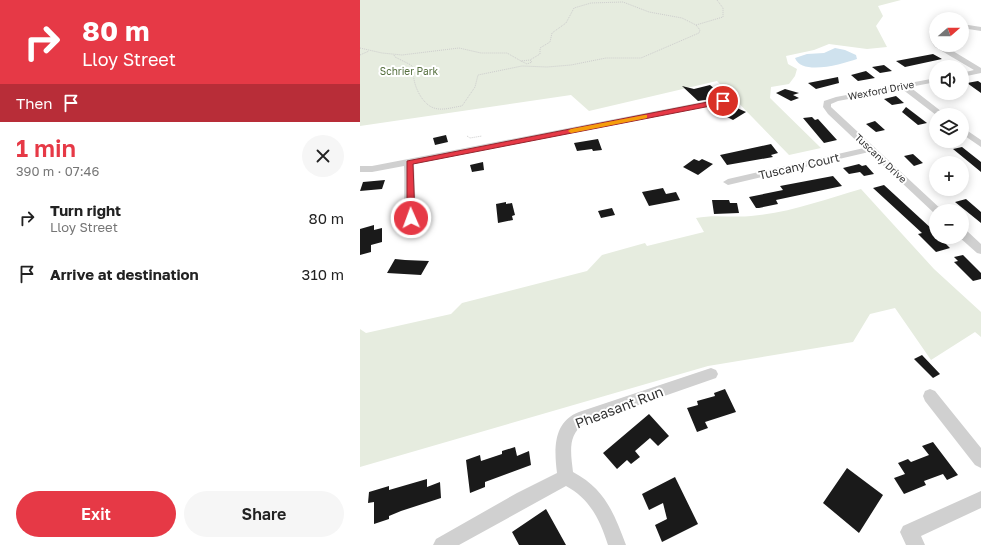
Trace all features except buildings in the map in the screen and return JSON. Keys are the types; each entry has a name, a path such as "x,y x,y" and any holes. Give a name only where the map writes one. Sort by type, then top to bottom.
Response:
{"street":[{"path":"969,27 981,29"},
{"path":"950,52 981,71"},
{"path":"969,74 981,71"},
{"name":"Wexford Drive","path":"827,103 836,99 929,81"},
{"path":"903,86 933,108"},
{"path":"360,169 409,162 723,101"},
{"name":"Tuscany Drive","path":"827,103 827,107 831,112 930,204"},
{"path":"969,135 981,144"},
{"name":"Tuscany Court","path":"728,182 871,149"},
{"path":"409,162 411,218 419,229"},
{"path":"969,239 981,250"},
{"name":"Pheasant Run","path":"566,477 563,452 570,424 579,419 711,374"},
{"path":"930,396 981,460"},
{"path":"442,545 523,499 566,477 585,488 605,510 617,545"},
{"path":"913,538 981,499"}],"path":[{"path":"696,25 723,17 725,14 722,5 717,0"},
{"path":"360,48 394,55 408,55 459,48 481,52 507,54 521,61 530,65 547,68 606,58 624,60 641,58 696,36 700,32 696,25 682,18 644,11 634,4 624,2 602,2 576,6 572,16 566,23 551,34 550,42 540,48 540,54 530,60 521,61"},
{"path":"360,54 369,51"},
{"path":"394,55 395,57 411,65 414,69 412,76 420,94 426,103 433,108 462,106 475,87 478,75 530,65"},
{"path":"530,60 532,62 530,65"},
{"path":"467,136 470,138 482,136"}],"green space":[{"name":"Schrier Park","path":"360,0 901,0 878,6 883,16 876,26 887,47 867,49 829,44 814,50 786,56 788,64 797,69 795,76 789,84 771,87 770,98 821,148 789,155 717,81 589,111 571,95 360,126"},
{"path":"861,189 934,269 981,312 981,337 975,332 931,360 895,308 870,314 853,342 708,366 360,467 360,329 366,333 451,314 462,303 587,271 602,255 645,243 647,246 704,232 696,218 710,216 744,216 779,212"}],"water":[{"path":"835,48 845,50 856,55 857,59 833,66 814,68 799,63 795,58 807,54 824,53"}],"slow traffic":[{"path":"571,131 645,117"}],"route":[{"path":"411,218 409,162 723,101"}]}
